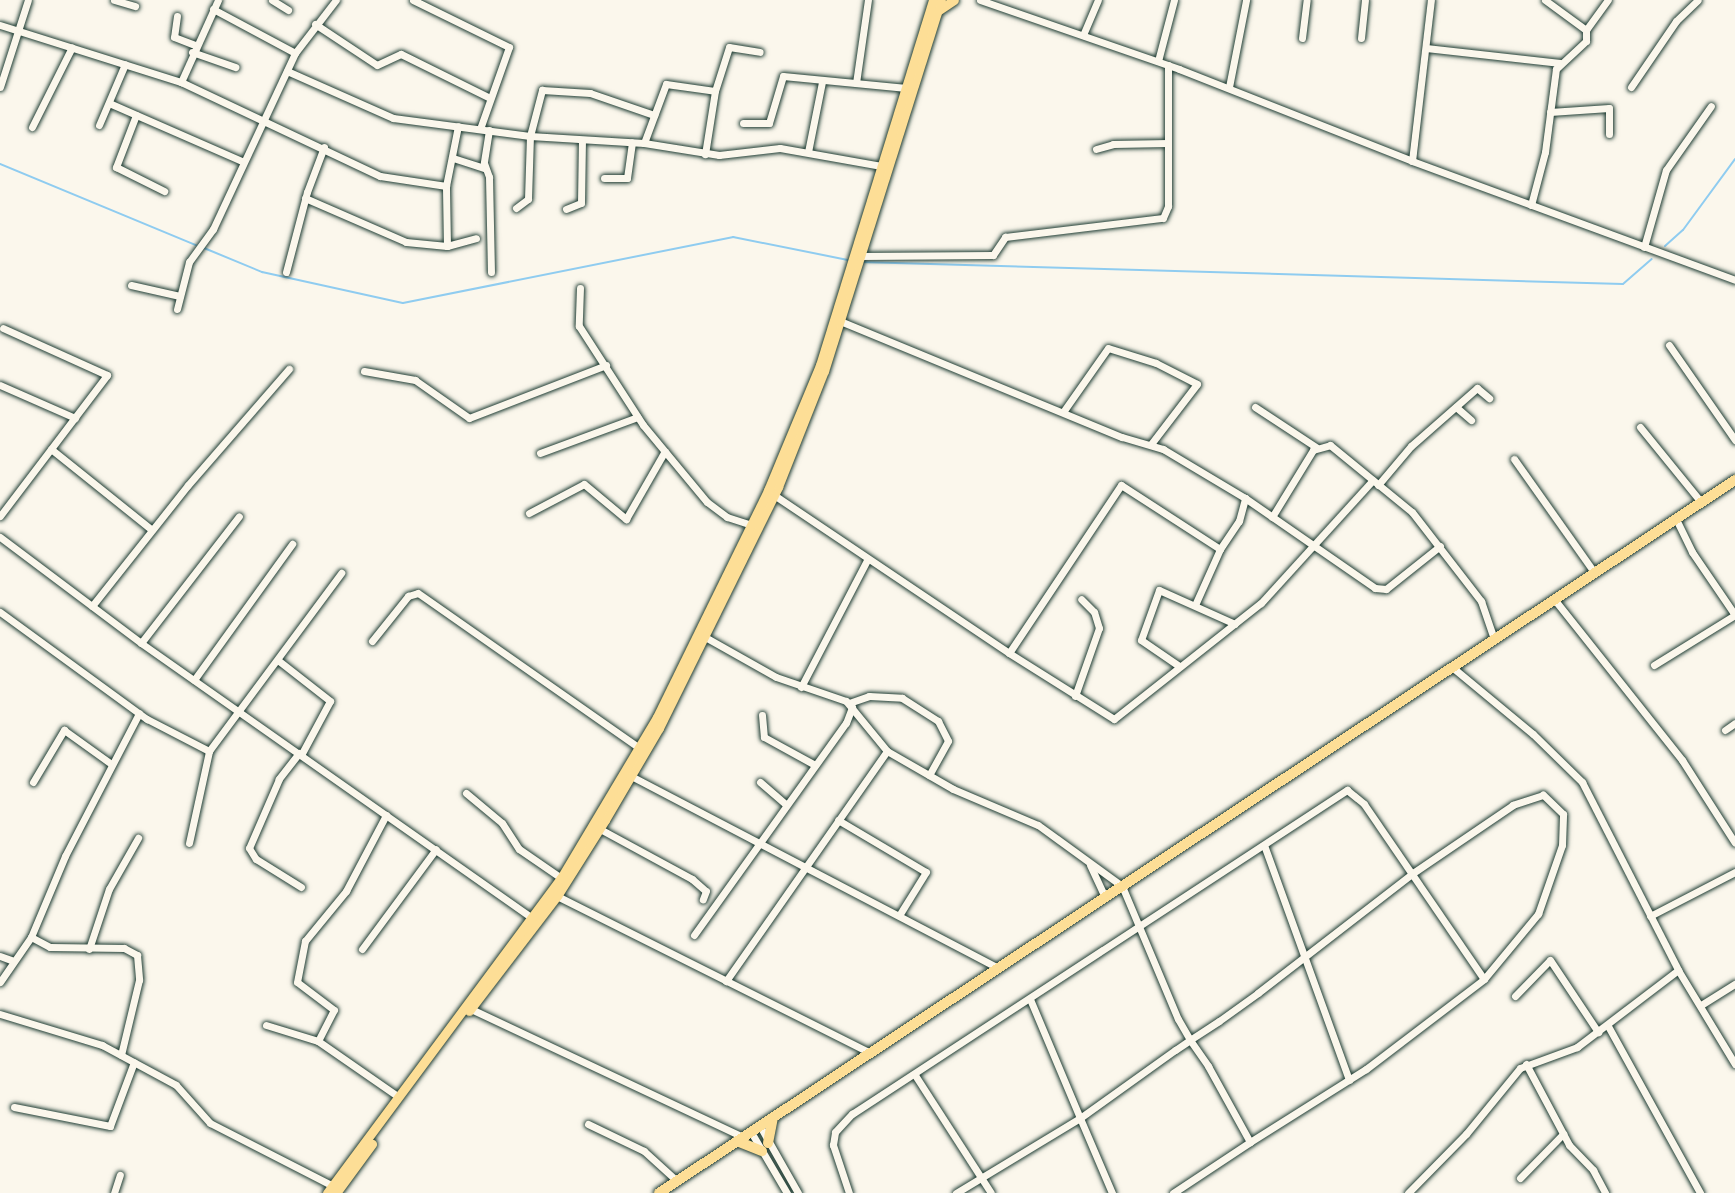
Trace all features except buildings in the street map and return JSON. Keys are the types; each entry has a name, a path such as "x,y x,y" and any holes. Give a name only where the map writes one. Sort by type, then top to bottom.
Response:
{"highway":[{"path":"659,1193 1735,480"},
{"path":"748,1134 765,1147 773,1117"}],"main road":[{"path":"332,1191 554,894 600,829 631,776 752,525 820,365 933,4 941,0"},
{"path":"933,4 954,0"},
{"path":"332,1191 399,1097 466,1012 531,917 554,894 561,878 642,750 705,637 774,495 840,321 933,4"}],"street":[{"path":"0,86 28,0"},
{"path":"114,0 135,6"},
{"path":"181,82 193,48 218,0"},
{"path":"272,0 288,10"},
{"path":"177,309 189,262 213,229 262,118 295,53 336,0"},
{"path":"413,0 507,44 490,98 485,130 484,168 489,177 491,272"},
{"path":"856,83 868,0"},
{"path":"1083,35 1098,0"},
{"path":"1158,61 1174,0"},
{"path":"1229,88 1246,0"},
{"path":"1302,38 1307,0"},
{"path":"1361,38 1365,0"},
{"path":"1412,162 1431,0"},
{"path":"1545,0 1586,30"},
{"path":"1531,205 1560,64 1586,41 1586,30 1608,0"},
{"path":"1631,87 1676,21 1698,0"},
{"path":"983,1 1158,61 1412,162 1735,280"},
{"path":"213,9 295,53"},
{"path":"177,16 173,36 234,67"},
{"path":"315,24 377,65 401,54 490,98"},
{"path":"0,25 19,28 181,82 324,147 380,176 446,186"},
{"path":"32,127 72,47"},
{"path":"705,154 715,91 729,47 760,51"},
{"path":"1426,48 1560,64"},
{"path":"99,125 125,64"},
{"path":"860,256 993,255 1004,237 1164,218 1168,65"},
{"path":"286,71 386,116 530,136 644,143 705,154 780,148 881,166"},
{"path":"743,123 769,123 783,76 822,82 906,88"},
{"path":"808,152 822,82"},
{"path":"644,143 666,85 715,91"},
{"path":"516,208 524,206 528,199 530,136 538,97 545,89 590,93 654,115"},
{"path":"110,103 244,162"},
{"path":"1644,247 1666,170 1711,106"},
{"path":"1550,112 1609,108 1609,134"},
{"path":"136,115 116,167 164,191"},
{"path":"447,246 446,186 458,126"},
{"path":"566,209 581,203 582,141"},
{"path":"604,178 627,177 632,142"},
{"path":"1096,149 1112,144 1168,143"},
{"path":"286,272 305,198 324,147"},
{"path":"453,158 484,168"},
{"path":"305,198 406,242 447,246 476,238"},
{"path":"131,285 180,296"},
{"path":"580,288 579,326 638,417 713,506 727,517 752,525"},
{"path":"840,321 1127,439 1151,444 1272,517 1382,590 1440,546"},
{"path":"0,516 107,373 3,328"},
{"path":"1669,345 1735,440"},
{"path":"1063,412 1108,348 1156,363 1197,385 1151,444"},
{"path":"364,371 415,380 469,418 606,365"},
{"path":"92,606 152,530 289,369"},
{"path":"0,385 75,418"},
{"path":"774,495 867,560 1113,719 1235,624 1279,584 1310,544 1411,446 1478,387 1489,398"},
{"path":"1255,407 1316,447 1330,445 1412,512 1481,601 1494,639"},
{"path":"1455,407 1471,420"},
{"path":"540,453 638,417"},
{"path":"1640,427 1701,502"},
{"path":"1272,517 1316,447"},
{"path":"51,449 152,530"},
{"path":"529,513 584,484 626,519 665,452"},
{"path":"1514,459 1594,572"},
{"path":"1009,653 1121,485 1220,549"},
{"path":"1195,605 1220,549 1248,502"},
{"path":"141,643 239,516"},
{"path":"1654,665 1735,615 1692,552 1676,519"},
{"path":"0,537 141,643 531,917"},
{"path":"194,680 292,544"},
{"path":"801,687 867,560"},
{"path":"189,843 209,751 279,661 341,573"},
{"path":"1179,666 1141,637 1159,590 1235,624"},
{"path":"372,641 408,596 418,593 642,750"},
{"path":"1075,696 1099,628 1094,612 1081,599"},
{"path":"1554,599 1682,760 1735,843"},
{"path":"0,613 139,713 209,751"},
{"path":"705,637 801,687 851,705 887,751 929,775 1038,825 1122,886 1190,1040 1250,1142"},
{"path":"279,661 330,701 300,754 279,779 249,848 256,859 300,887"},
{"path":"1452,667 1533,734 1582,782 1678,970 1735,1064"},
{"path":"851,705 869,695 902,698 938,721 949,735 929,775"},
{"path":"694,935 849,718 851,705"},
{"path":"0,956 11,960 20,957 31,937 32,926 110,763 139,713"},
{"path":"762,715 764,737 815,765"},
{"path":"849,718 860,716"},
{"path":"1725,730 1735,723"},
{"path":"33,782 64,730 110,763"},
{"path":"726,981 887,751"},
{"path":"631,776 900,914 998,968"},
{"path":"760,782 786,805"},
{"path":"849,1193 833,1145 835,1132 852,1114 1349,789 1413,873 1484,979"},
{"path":"466,793 502,823 519,849 561,878"},
{"path":"956,1193 1080,1118 1303,959 1413,873 1526,799 1543,796 1558,805 1566,824 1562,845 1538,914 1484,979 1349,1080 1173,1193"},
{"path":"317,1041 334,1010 298,982 305,942 346,891 386,815"},
{"path":"838,820 926,872 900,914"},
{"path":"600,829 692,879 706,891 703,899"},
{"path":"89,949 109,889 138,838"},
{"path":"1264,845 1303,959 1349,1080"},
{"path":"362,949 436,849"},
{"path":"1090,864 1105,897"},
{"path":"1650,916 1735,872"},
{"path":"554,894 870,1053"},
{"path":"31,937 50,947 124,948 139,958 139,979 121,1055"},
{"path":"0,982 11,960"},
{"path":"1515,996 1550,960 1598,1032"},
{"path":"1408,1193 1466,1134 1514,1073 1527,1064 1577,1047 1678,970"},
{"path":"1701,1005 1735,984"},
{"path":"1030,999 1112,1193"},
{"path":"466,1012 748,1134 765,1147 798,1193"},
{"path":"0,1014 86,1038 121,1055 185,1091 195,1110 210,1123 332,1191"},
{"path":"266,1026 317,1041 399,1097"},
{"path":"1608,1026 1700,1193"},
{"path":"14,1107 110,1126 134,1062"},
{"path":"1527,1064 1563,1134 1602,1191"},
{"path":"915,1075 991,1193"},
{"path":"588,1125 644,1151 677,1181"},
{"path":"1520,1178 1563,1134"},
{"path":"765,1147 787,1193"},
{"path":"114,1193 120,1174"}],"waterway":[{"path":"1665,246 1683,230 1735,159"},
{"path":"0,164 196,245"},
{"path":"204,248 262,272 403,303 733,237 848,260"},
{"path":"860,262 1623,284 1652,259"}]}
